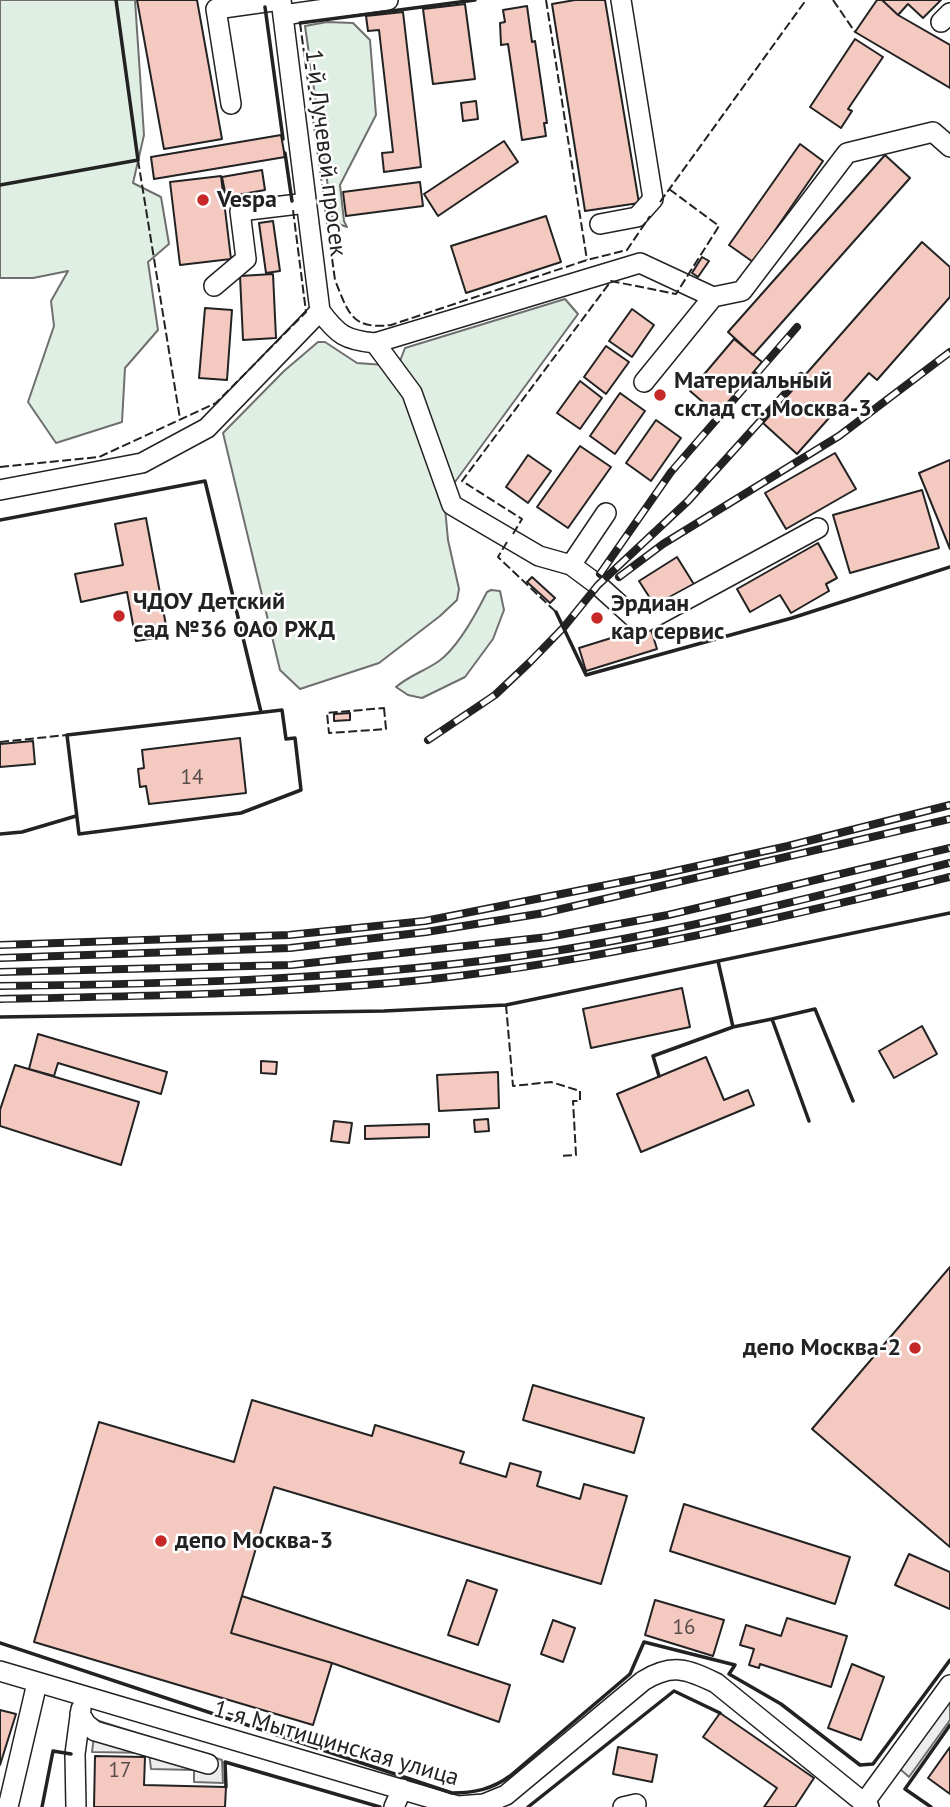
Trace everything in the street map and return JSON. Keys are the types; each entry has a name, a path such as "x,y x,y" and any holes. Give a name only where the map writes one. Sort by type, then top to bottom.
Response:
{"street":[{"path":"231,104 216,9 388,0"},
{"path":"600,225 637,217 653,199 621,0"},
{"name":"1-й Лучевой просек","path":"281,5 320,311"},
{"path":"0,490 142,463 207,428 320,311 335,331 353,341 375,343 640,263 713,297 742,291 847,153 933,132 950,147"},
{"path":"214,286 246,259 240,211 307,203"},
{"path":"644,382 713,297"},
{"path":"375,343 412,393 452,505 539,556 571,565 598,585 641,624 818,527"},
{"path":"571,565 606,513"},
{"name":"1-я Мытищинская улица","path":"0,1671 37,1682 82,1706 458,1805 484,1804 506,1795 643,1681 660,1671 677,1668 696,1673 716,1683 866,1805"},
{"path":"8,1807 37,1682"},
{"path":"866,1805 950,1685"},
{"path":"82,1706 86,1724 95,1731 208,1764"},
{"path":"76,1807 75,1754 82,1706"},
{"path":"394,1807 402,1789"}],"green space":[{"path":"0,0 135,0 144,135 133,183 161,197 169,244 148,262 158,330 125,368 122,422 56,443 28,402 54,326 51,301 68,271 33,278 0,278"},
{"path":"327,22 353,23 370,40 376,115 340,185 347,227 333,222 305,26"},
{"path":"565,299 578,314 444,497 448,540 459,589 457,600 379,663 300,689 280,670 223,433 284,371 318,342 325,342 357,363 398,366 405,348"},
{"path":"500,591 504,610 493,639 465,677 422,698 408,695 396,687 434,664 453,648 487,592"}],"shaded area":[{"path":"950,1699 950,1720 909,1777 900,1769"},
{"path":"96,1720 222,1760 223,1783 194,1782 194,1770 151,1769 149,1753 92,1752"}],"building":[{"path":"137,0 197,0 222,139 164,149"},
{"path":"575,0 605,0 639,203 585,211 552,4"},
{"path":"877,0 882,0 898,15 950,45 950,88 855,32"},
{"path":"882,0 941,0 923,18 908,4 898,15"},
{"path":"465,4 475,79 433,84 423,9"},
{"path":"527,6 547,123 544,123 546,136 522,140 508,44 501,45 500,23 505,22 503,10"},
{"path":"403,12 421,167 384,172 382,153 393,152 379,30 368,31 366,16"},
{"path":"855,39 883,57 848,109 852,111 841,128 810,107"},
{"path":"476,101 478,119 463,121 461,103"},
{"path":"281,135 285,157 154,179 151,157"},
{"path":"504,141 518,162 438,216 424,194"},
{"path":"800,144 823,161 753,262 729,245"},
{"path":"885,155 910,178 753,355 728,332"},
{"path":"262,170 265,190 226,197 222,177"},
{"path":"221,176 231,259 180,265 170,182"},
{"path":"420,182 423,206 346,216 343,192"},
{"path":"546,216 561,262 466,293 451,246"},
{"path":"273,221 280,271 266,273 259,223"},
{"path":"922,242 950,267 950,297 877,380 869,373 797,454 763,423"},
{"path":"702,257 709,261 698,277 692,273"},
{"path":"273,274 276,338 243,340 240,276"},
{"path":"205,308 232,310 227,380 199,378"},
{"path":"632,309 654,325 632,357 609,341"},
{"path":"734,339 762,362 718,415 690,391"},
{"path":"606,346 629,362 606,394 584,377"},
{"path":"580,381 602,398 580,429 557,413"},
{"path":"620,393 645,411 615,454 590,436"},
{"path":"656,420 681,438 651,481 626,463"},
{"path":"580,446 611,467 568,528 537,507"},
{"path":"835,453 856,489 786,529 765,493"},
{"path":"528,455 551,471 528,503 506,487"},
{"path":"950,460 950,549 919,473"},
{"path":"922,490 939,548 850,573 833,515"},
{"path":"146,518 168,636 136,641 127,592 81,602 75,574 123,565 115,524"},
{"path":"818,543 837,578 826,584 829,591 791,613 780,595 750,612 737,589"},
{"path":"677,557 695,586 657,609 639,581"},
{"path":"532,577 555,598 550,603 527,582"},
{"path":"650,626 657,649 586,671 579,648"},
{"path":"350,713 350,720 334,721 334,714"},
{"path":"240,738 246,793 149,804 146,786 140,787 138,769 144,768 142,750"},
{"path":"33,741 35,764 0,767 0,744"},
{"path":"682,988 690,1027 591,1048 583,1009"},
{"path":"922,1026 937,1054 894,1078 879,1051"},
{"path":"38,1034 167,1072 161,1094 58,1063 54,1076 29,1069"},
{"path":"706,1057 724,1100 748,1090 754,1105 641,1152 617,1094"},
{"path":"261,1061 277,1062 276,1074 261,1073"},
{"path":"15,1065 139,1102 121,1165 0,1126 0,1110"},
{"path":"498,1072 499,1108 439,1111 437,1075"},
{"path":"488,1119 489,1131 475,1132 474,1120"},
{"path":"334,1121 352,1123 349,1143 331,1141"},
{"path":"429,1124 429,1137 365,1139 365,1126"},
{"name":"депо Москва-2","path":"950,1267 950,1547 812,1429"},
{"path":"533,1385 644,1418 634,1453 523,1420"},
{"name":"депо Москва-3","path":"252,1400 372,1436 375,1425 464,1452 460,1463 506,1477 510,1463 541,1472 537,1486 580,1499 584,1484 627,1496 601,1584 274,1487 231,1633 332,1663 313,1725 34,1642 99,1422 234,1462"},
{"path":"684,1504 850,1557 835,1604 670,1551"},
{"path":"909,1554 950,1572 950,1609 895,1585"},
{"path":"467,1580 497,1590 478,1645 448,1635"},
{"path":"242,1596 510,1685 499,1722 332,1663 231,1633"},
{"path":"655,1600 724,1620 713,1656 645,1635"},
{"path":"787,1618 847,1636 831,1687 760,1664 759,1668 749,1665 754,1649 740,1645 746,1625 781,1636"},
{"path":"553,1620 575,1628 563,1662 541,1654"},
{"path":"852,1664 884,1677 861,1740 828,1728"},
{"path":"0,1710 16,1714 0,1765"},
{"path":"720,1713 814,1778 795,1807 764,1807 777,1788 703,1737"},
{"path":"618,1747 657,1755 652,1782 613,1774"},
{"path":"950,1747 950,1794 928,1778"},
{"path":"95,1756 145,1757 144,1785 226,1787 225,1807 94,1807"}],"railway":[{"path":"600,574 671,472 797,327"},
{"path":"619,577 663,544 839,436 950,352"},
{"path":"428,740 495,695 530,662 564,627 598,585 688,501 801,376"},
{"path":"0,945 289,935 425,921 657,875 788,846 950,805"},
{"path":"0,958 290,948 426,932 544,913 950,819"},
{"path":"0,972 291,965 548,937 668,915 950,848"},
{"path":"0,986 274,978 480,961 649,934 950,863"},
{"path":"0,999 270,991 378,984 497,971 693,936 950,877"}],"fence":[{"path":"546,0 587,260"},
{"path":"660,202 806,0"},
{"path":"833,0 855,32"},
{"path":"300,23 335,280 348,310 359,321 367,325 391,325 587,260 627,250 650,216"},
{"path":"138,160 180,419"},
{"path":"513,534 522,519 462,481 611,281 676,294 719,226 669,189"},
{"path":"0,467 99,457 216,403 306,312 293,210"},
{"path":"507,542 498,557 556,612"},
{"path":"384,708 386,729 329,733 327,713 384,708"},
{"path":"0,742 67,735"},
{"path":"506,1005 513,1086 551,1082 580,1091 580,1101 573,1101 576,1155 560,1156"}],"wall":[{"path":"0,185 138,160 116,0"},
{"path":"300,23 475,0"},
{"path":"265,7 283,139"},
{"path":"285,153 292,201"},
{"path":"0,520 205,481 261,712"},
{"path":"556,612 586,675 792,618 950,567"},
{"path":"282,710 286,739 295,738 301,790 241,813 79,834 67,735 282,710"},
{"path":"0,834 22,832 76,816"},
{"path":"0,1017 384,1011 506,1005 950,913"},
{"path":"718,961 733,1027"},
{"path":"772,1019 815,1009 853,1101"},
{"path":"659,1076 653,1056 733,1027 772,1019 809,1121"},
{"path":"0,1643 452,1793 483,1789 510,1776 630,1674 644,1642 735,1665 729,1674 781,1704 860,1765 873,1764 950,1660"},
{"path":"528,1807 674,1691 720,1713"},
{"path":"931,1807 905,1789 950,1725"},
{"path":"42,1807 53,1751 71,1754"},
{"path":"226,1787 225,1762 380,1807"}],"place":[{"name":"Vespa","path":"203,200"},
{"name":"Материальный склад ст. Москва-3","path":"660,395"},
{"name":"ЧДОУ Детский сад №36 ОАО РЖД","path":"119,616"},
{"name":"Эрдиан кар сервис","path":"597,618"},
{"name":"депо Москва-2","path":"915,1348"},
{"name":"депо Москва-3","path":"161,1541"}]}
